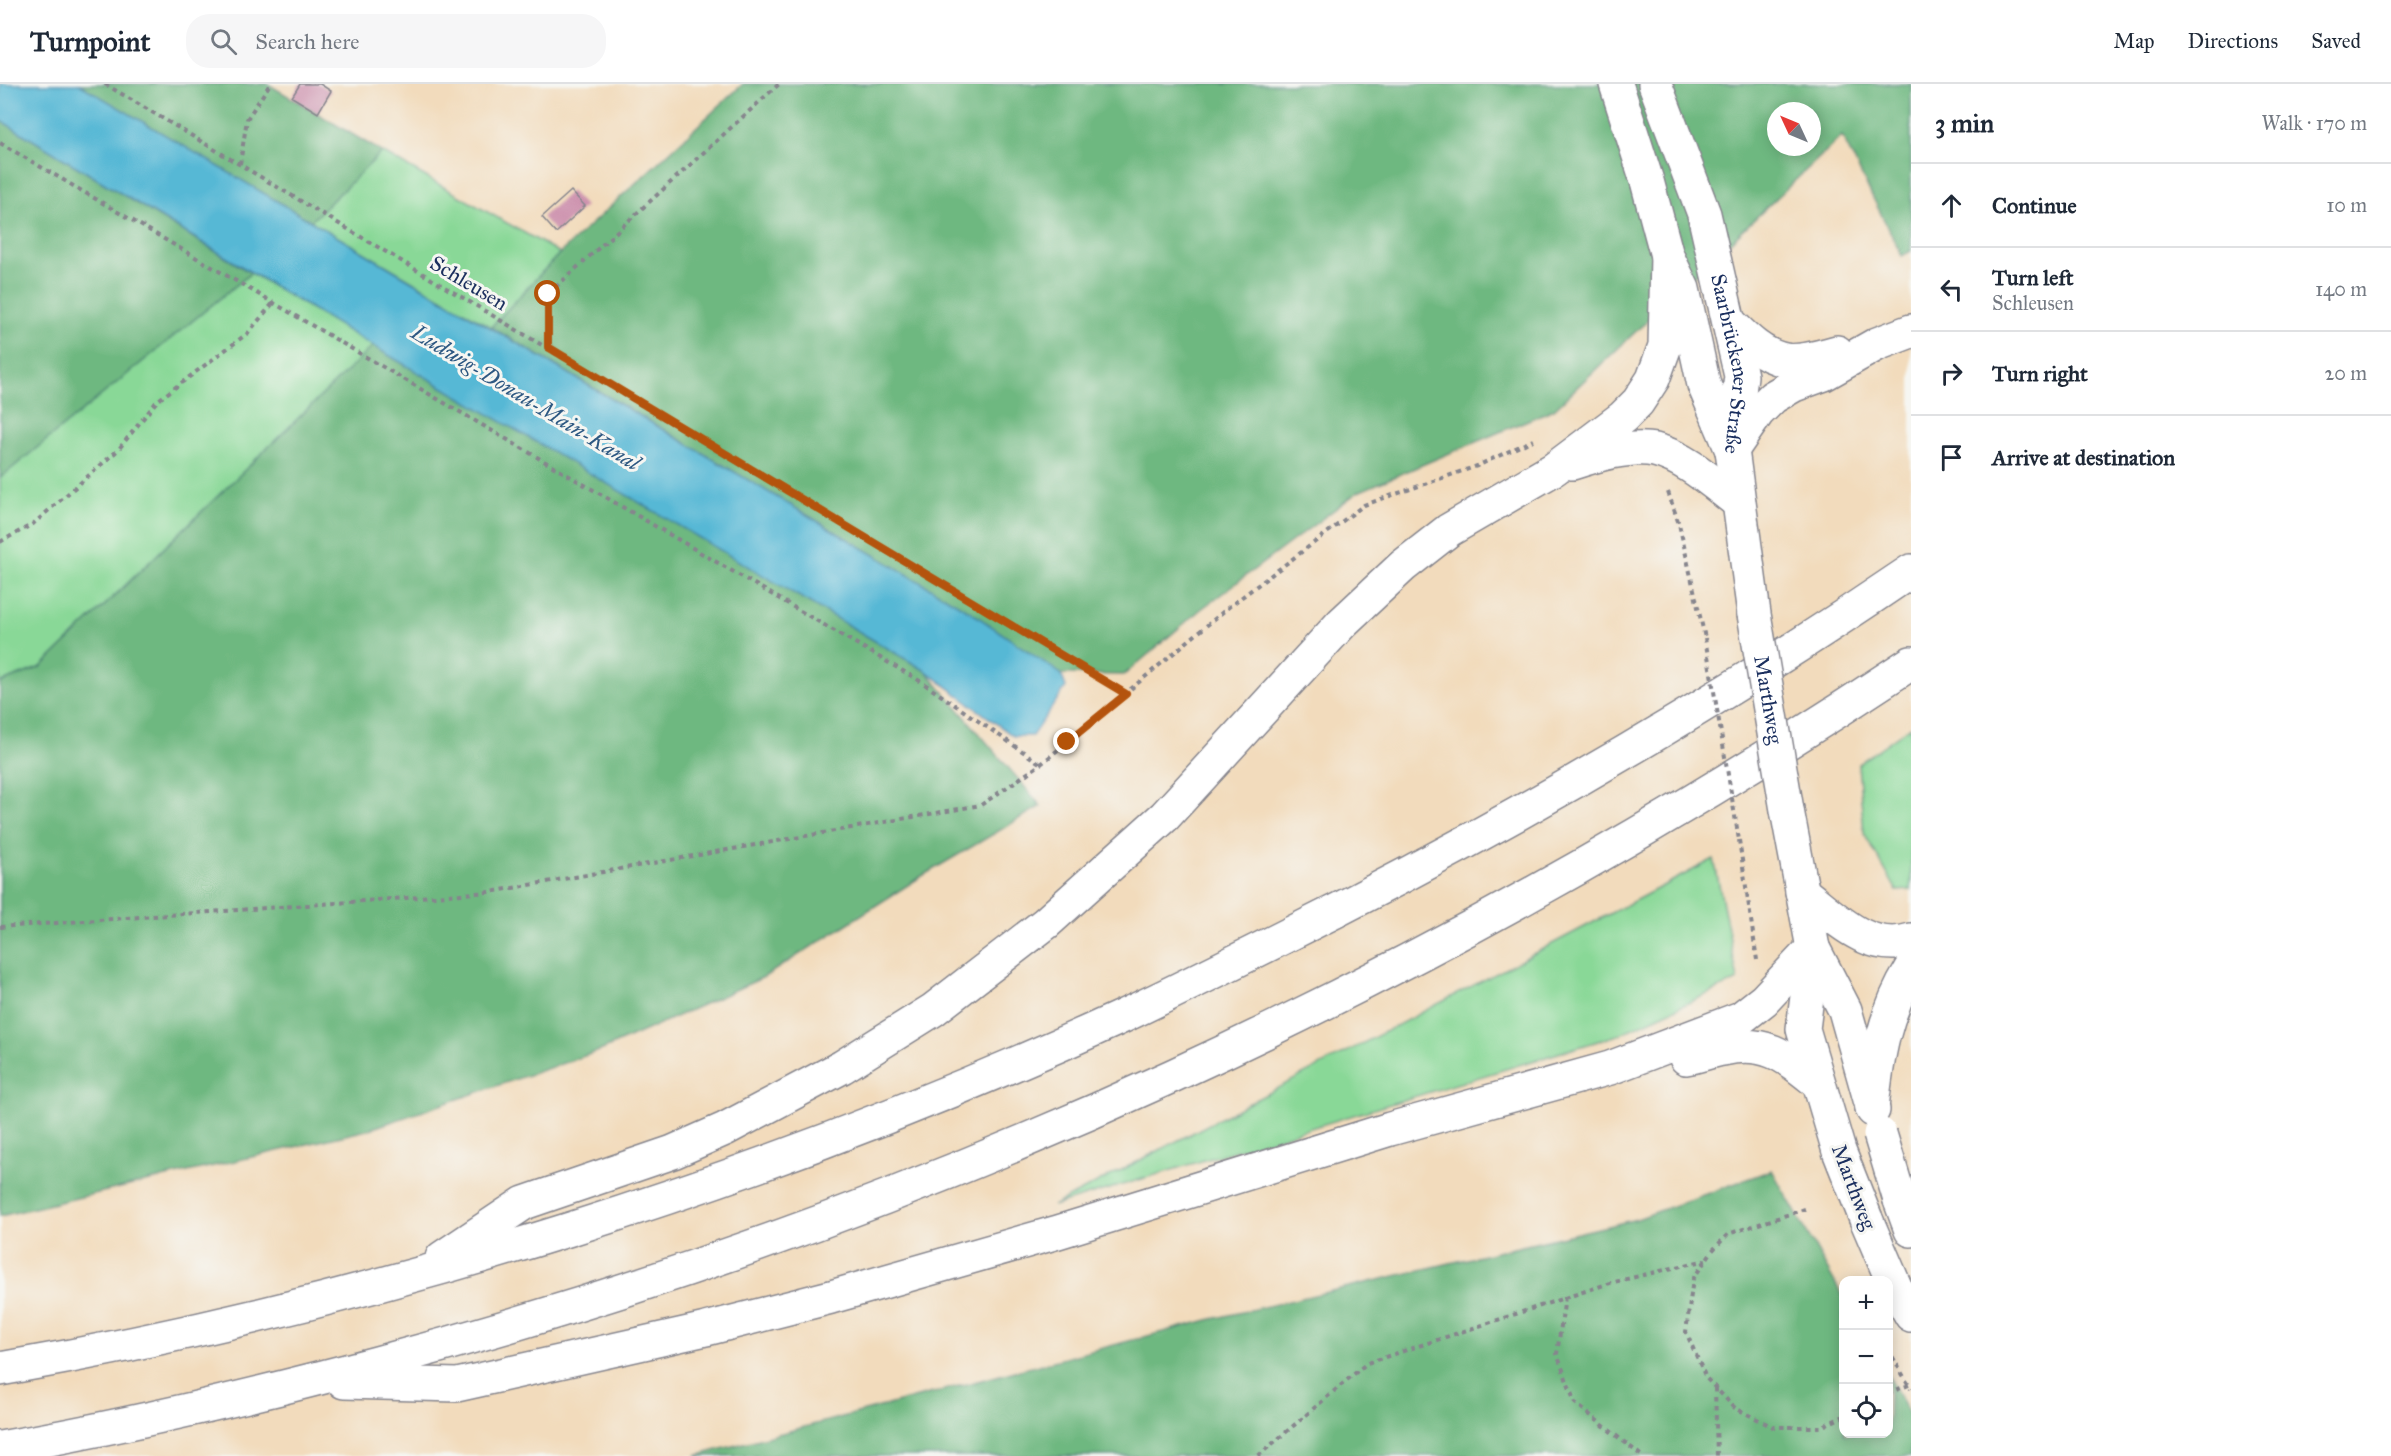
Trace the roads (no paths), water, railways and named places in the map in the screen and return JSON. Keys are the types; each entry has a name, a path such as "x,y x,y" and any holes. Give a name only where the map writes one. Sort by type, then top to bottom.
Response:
{"main road":[{"name":"Saarbrückener Straße","path":"1616,84 1647,182 1667,256 1683,289 1704,385 1732,450"},
{"name":"Saarbrückener Straße","path":"1655,84 1704,214 1730,323 1741,376 1732,450"},
{"path":"418,1274 524,1203 674,1152 724,1129 842,1067 933,1010 1046,923 1149,831 1208,771 1335,631 1403,566 1449,530 1554,469 1623,417 1638,402 1653,378 1665,346 1667,324 1664,296 1667,256"},
{"path":"1730,323 1762,350 1785,360 1799,360 1877,344"},
{"path":"1732,450 1758,412 1773,397 1794,385 1824,374 1877,344 1911,331"},
{"path":"1554,469 1587,458 1623,451 1653,450 1672,456 1692,468 1738,502"},
{"name":"Marthweg","path":"1732,450 1754,614 1813,948 1845,1010 1876,1121 1911,1230"},
{"path":"0,1369 120,1347 234,1321 418,1274 537,1240 832,1138 1119,1018 1367,896 1541,801 1737,686 1911,571"},
{"path":"0,1448 192,1408 309,1380 527,1321 688,1270 938,1178 1099,1110 1340,996 1600,855 1779,749 1911,663"},
{"path":"1802,892 1862,937 1883,944 1911,940"},
{"path":"309,1380 458,1386 695,1332 1058,1232 1379,1133 1610,1068 1741,1018 1764,1000 1813,948"},
{"name":"Marthweg","path":"1813,948 1803,1029 1816,1081 1839,1151 1866,1219 1892,1281 1911,1315"},
{"path":"1876,1121 1877,1057 1893,1002 1911,970"},
{"path":"1610,1068 1690,1058 1725,1048 1749,1046 1774,1050 1787,1057 1816,1081"}],"water":[{"name":"Ludwig-Donau-Main-Kanal","path":"0,84 79,84 969,611 1061,674 1066,687 1032,736 1013,736 926,671 373,346 0,120"}]}
